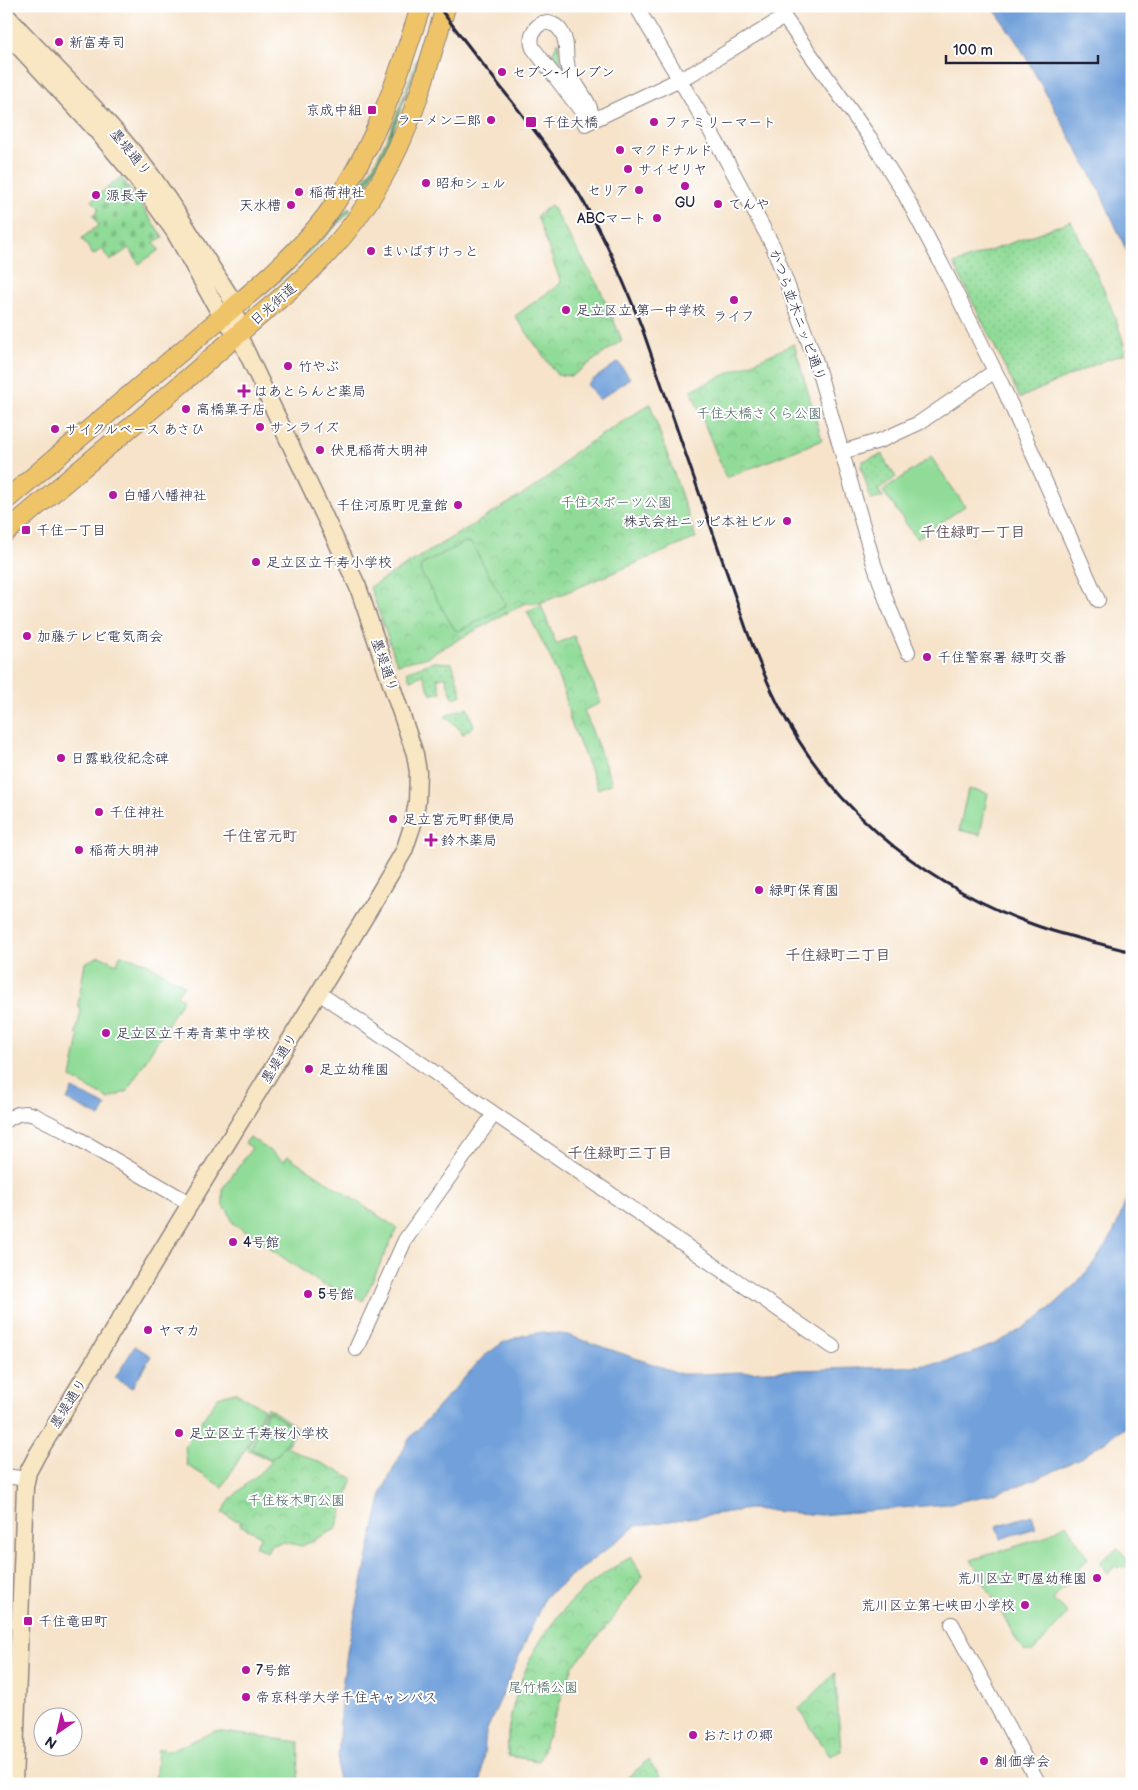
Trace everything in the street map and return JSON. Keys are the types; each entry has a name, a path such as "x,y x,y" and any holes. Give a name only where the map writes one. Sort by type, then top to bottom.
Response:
{"highway":[{"name":"日光街道","path":"6,500 228,311 298,248 326,216 368,149 379,127 421,6"},
{"name":"日光街道","path":"6,532 182,385 321,261 346,233 369,201 396,155 407,129 446,6"}],"main road":[{"name":"墨堤通り","path":"6,15 105,120 142,163 178,214 228,311 358,587 415,754 418,772 417,802 413,824 404,851 37,1455 26,1479 14,1784"},
{"name":"墨堤通り","path":"6,33 96,130 134,175 228,311"}],"street":[{"name":"かつら並木ニッピ通り","path":"636,6 745,191 773,246 816,359 874,564 888,605 908,652"},
{"path":"588,122 713,62 781,11 870,138 904,193 996,371 1098,600"},
{"path":"547,22 563,33 567,67 592,112 588,122 533,48 531,43 532,34 538,26 547,22"},
{"path":"842,452 882,440 919,422 996,371"},
{"path":"319,993 833,1347"},
{"path":"6,1120 18,1114 34,1115 190,1204"},
{"path":"356,1349 405,1240 494,1114"},
{"path":"6,1476 26,1479"},
{"path":"952,1624 1039,1784"}],"green space":[{"path":"558,42 562,67 559,71 550,59"},
{"path":"417,59 419,60 390,140 365,189 361,189 360,187 378,157 393,125"},
{"path":"121,177 163,237 154,242 159,250 139,264 129,248 110,261 102,249 93,255 82,238 99,225 93,215 99,210 92,200"},
{"path":"551,205 599,287 622,340 572,376 557,375 515,316 561,283 537,216"},
{"path":"348,208 351,210 317,246 262,296"},
{"path":"1071,221 1109,302 1126,353 1103,361 1020,398 954,264"},
{"name":"千住大橋さくら公園","path":"794,344 822,440 726,478 691,390"},
{"name":"千住スポーツ公園","path":"650,404 696,538 541,603 525,603 425,658 397,664 370,587 532,489 556,471 572,454"},
{"path":"883,454 886,463 896,477 878,490 883,497 871,500 861,466 863,461"},
{"path":"931,457 965,506 917,539 883,491"},
{"path":"465,542 471,543 505,603 504,607 459,631 455,630 420,571 421,565"},
{"path":"541,605 556,644 574,636 601,703 584,710 612,783 598,789 570,720 565,695 551,659 527,611"},
{"path":"434,662 452,663 462,695 453,698 445,676 437,679 441,692 431,695 423,675 410,680 407,671"},
{"path":"467,707 474,726 463,734 445,716"},
{"path":"968,789 988,793 980,835 959,830"},
{"path":"120,955 143,961 184,985 177,995 183,999 127,1091 109,1099 71,1078 79,1037 76,1034 81,1010 78,1004 85,963 99,956 117,964"},
{"path":"250,1137 284,1161 288,1156 397,1228 363,1301 352,1294 323,1285 233,1223 228,1211 223,1207 223,1188 252,1148 245,1143"},
{"path":"235,1392 264,1409 246,1448 222,1487 187,1465 185,1446 218,1397"},
{"name":"千住桜木町公園","path":"267,1407 298,1428 286,1447 353,1478 336,1529 302,1546 283,1542 272,1544 267,1552 255,1546 261,1536 222,1513 238,1491 259,1474 271,1461 247,1449"},
{"path":"268,1411 295,1428 278,1455 276,1454 272,1459 251,1449"},
{"path":"1066,1524 1088,1558 1053,1600 1068,1613 1033,1652 1023,1651 971,1560 1043,1538"},
{"path":"1118,1548 1129,1562 1124,1569 1120,1566 1118,1568 1115,1566 1108,1574 1099,1562"},
{"name":"尾竹橋公園","path":"631,1557 643,1576 611,1621 573,1666 539,1761 508,1756 508,1729 515,1698 524,1673 536,1649 566,1607 586,1588"},
{"path":"835,1673 841,1751 830,1756 799,1709"},
{"path":"215,1731 299,1742 298,1784 155,1784 158,1749 173,1750"},
{"path":"648,1760 666,1784 620,1784"}],"water":[{"path":"992,6 1130,6 1132,8 1132,263 1098,187 1020,47"},
{"path":"618,362 630,378 599,400 587,384"},
{"path":"72,1089 106,1106 100,1117 67,1100"},
{"path":"1132,1182 1132,1423 1084,1456 1048,1474 985,1496 947,1504 821,1515 749,1509 636,1526 545,1597 486,1732 481,1784 337,1784 341,1694 348,1646 382,1493 409,1439 483,1357 502,1343 521,1336 542,1332 568,1335 682,1374 900,1367 943,1362 994,1344 1017,1332 1039,1317 1078,1282 1095,1261 1114,1232"},
{"path":"135,1346 151,1356 132,1388 115,1378"},
{"path":"1032,1515 1036,1528 1000,1539 996,1526"}],"railway":[{"path":"438,6 558,162 577,191 608,247 642,328 747,631 769,686 798,740 822,774 849,805 879,834 945,882 981,902 1019,919 1046,929 1132,952"}],"place":[{"name":"新富寿司","path":"59,42"},
{"name":"セブン-イレブン","path":"502,72"},
{"name":"京成中組","path":"372,110"},
{"name":"ラーメン二郎","path":"491,120"},
{"name":"千住大橋","path":"531,122"},
{"name":"ファミリーマート","path":"654,122"},
{"name":"マクドナルド","path":"620,150"},
{"name":"サイゼリヤ","path":"628,169"},
{"name":"昭和シェル","path":"426,183"},
{"name":"GU","path":"685,186"},
{"name":"セリア","path":"639,190"},
{"name":"稲荷神社","path":"299,192"},
{"name":"源長寺","path":"96,195"},
{"name":"てんや","path":"718,204"},
{"name":"天水槽","path":"291,205"},
{"name":"ABCマート","path":"657,218"},
{"name":"まいばすけっと","path":"371,251"},
{"name":"ライフ","path":"734,300"},
{"name":"足立区立 第一中学校","path":"566,310"},
{"name":"竹やぶ","path":"288,366"},
{"name":"はあとらんど薬局","path":"244,391"},
{"name":"高橋菓子店","path":"186,409"},
{"name":"サンライズ","path":"260,427"},
{"name":"サイクルベース あさひ","path":"55,429"},
{"name":"伏見稲荷大明神","path":"320,450"},
{"name":"白幡八幡神社","path":"113,495"},
{"name":"千住河原町児童館","path":"458,505"},
{"name":"株式会社ニッピ本社ビル","path":"787,521"},
{"name":"千住一丁目","path":"26,530"},
{"name":"足立区立千寿小学校","path":"256,562"},
{"name":"加藤テレビ電気商会","path":"27,636"},
{"name":"千住警察署 緑町交番","path":"927,657"},
{"name":"日露戦役紀念碑","path":"61,758"},
{"name":"千住神社","path":"99,812"},
{"name":"足立宮元町郵便局","path":"393,819"},
{"name":"鈴木薬局","path":"431,840"},
{"name":"稲荷大明神","path":"79,850"},
{"name":"緑町保育園","path":"759,890"},
{"name":"足立区立千寿青葉中学校","path":"106,1033"},
{"name":"足立幼稚園","path":"309,1069"},
{"name":"4号館","path":"233,1242"},
{"name":"5号館","path":"308,1294"},
{"name":"ヤマカ","path":"148,1330"},
{"name":"足立区立千寿桜小学校","path":"179,1433"},
{"name":"荒川区立 町屋幼稚園","path":"1097,1578"},
{"name":"荒川区立第七峡田小学校","path":"1025,1605"},
{"name":"千住竜田町","path":"28,1621"},
{"name":"7号館","path":"246,1670"},
{"name":"帝京科学大学千住キャンパス","path":"246,1697"},
{"name":"おたけの郷","path":"693,1735"},
{"name":"創価学会","path":"984,1761"}],"district":[{"name":"千住緑町一丁目","path":"973,532"},
{"name":"千住宮元町","path":"260,836"},
{"name":"千住緑町二丁目","path":"838,955"},
{"name":"千住緑町三丁目","path":"620,1153"}]}
